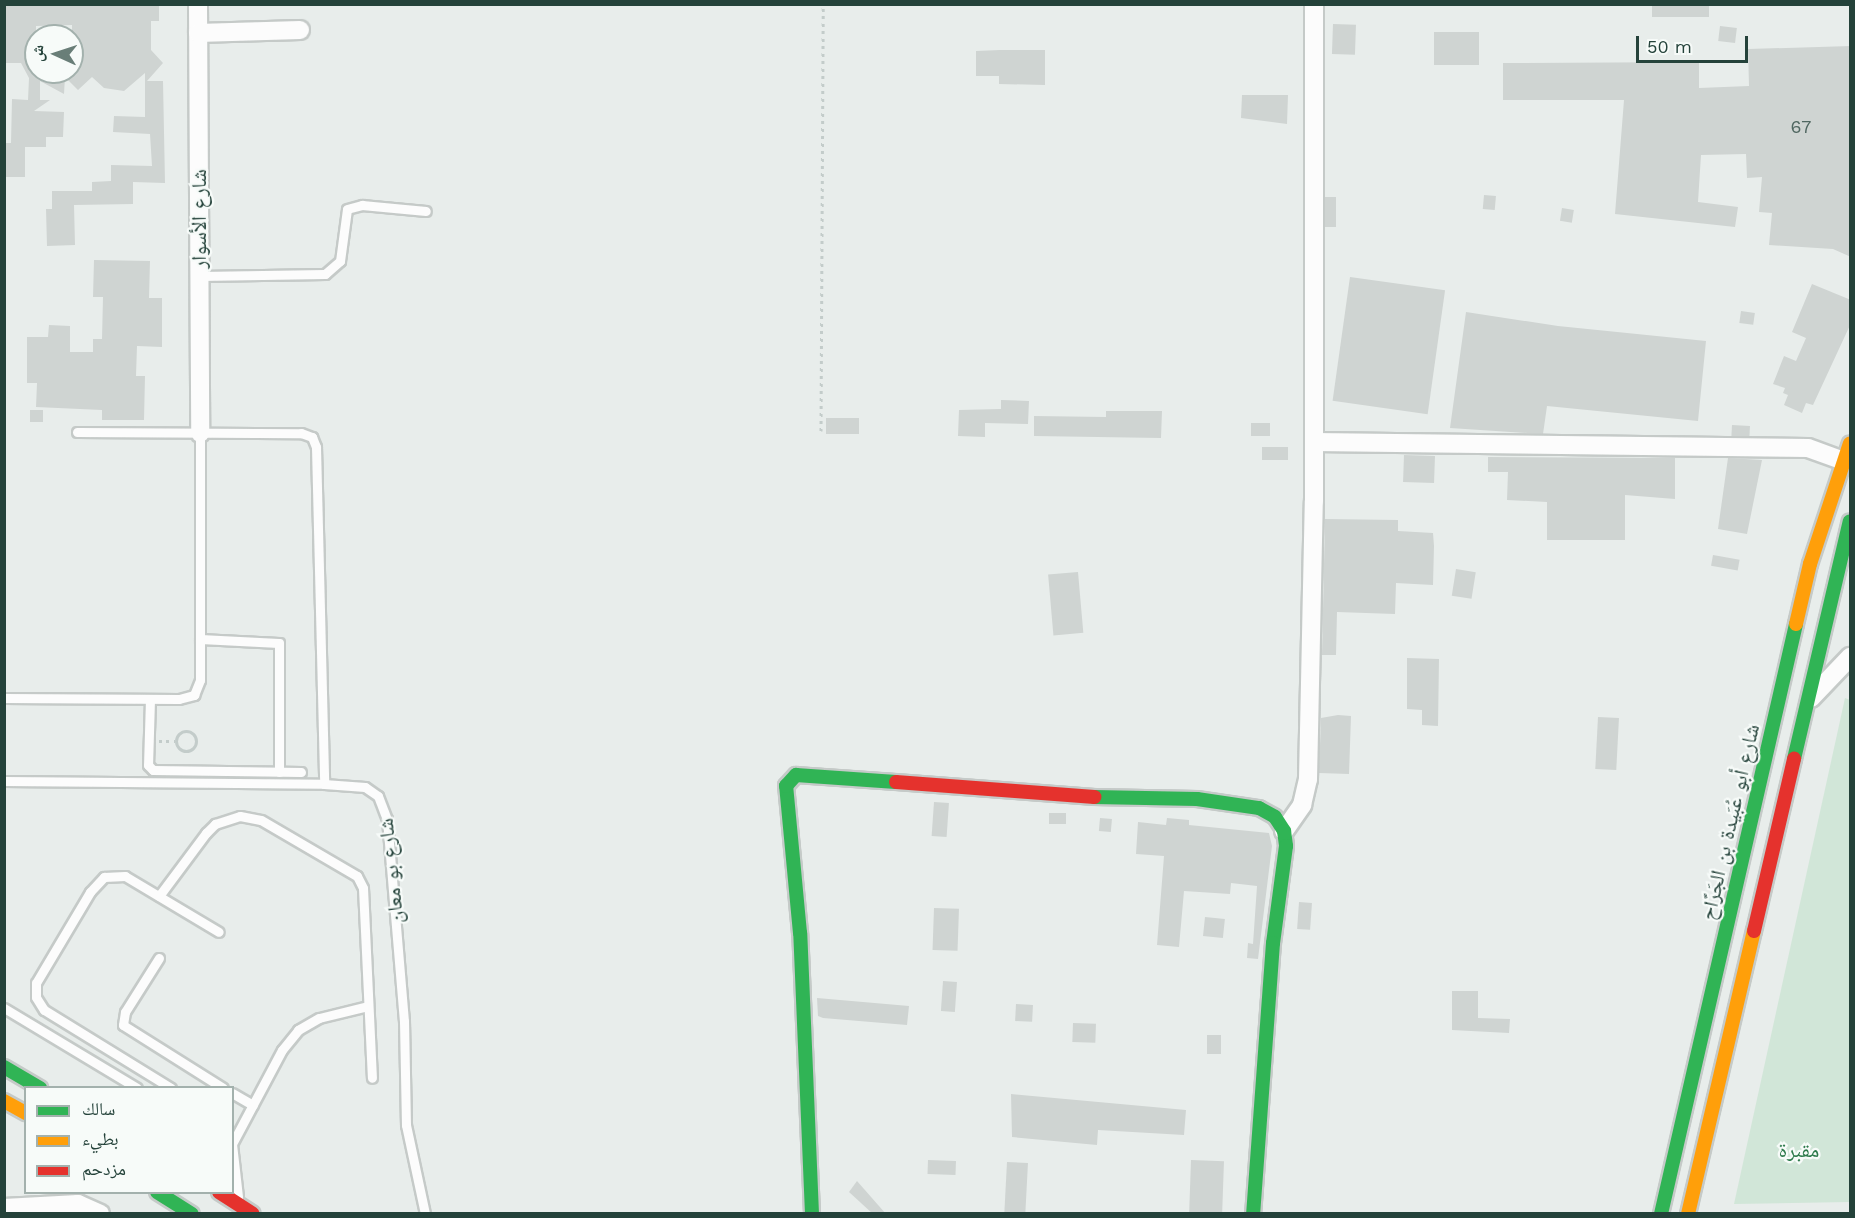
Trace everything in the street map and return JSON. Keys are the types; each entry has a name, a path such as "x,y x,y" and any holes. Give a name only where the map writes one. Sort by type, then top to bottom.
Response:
{"main road":[{"name":"شارع أبو عُبَيدة بن الجَرَّاح","path":"1661,1214 1810,564 1843,461 1851,443"},
{"path":"1688,1214 1806,704 1851,521"},
{"path":"812,1214 800,933 786,786 789,779 801,775 839,781 925,783 1066,796 1197,800 1259,808 1275,817 1284,831 1286,846 1273,943 1253,1214"},
{"path":"4,1067 37,1086"},
{"path":"4,1101 24,1112"},
{"path":"160,1194 192,1214"},
{"path":"222,1194 253,1214"}],"street":[{"name":"شارع الأسوار","path":"198,4 200,433"},
{"path":"1284,831 1302,805 1308,779 1314,442 1314,4"},
{"path":"198,33 300,30"},
{"path":"1314,442 1808,448 1843,461"},
{"path":"1806,704 1838,666 1851,657"},
{"path":"4,1208 78,1204 100,1214"}],"lane":[{"path":"200,276 325,274 340,261 347,209 362,206 426,211"},
{"path":"77,432 301,433 315,441 324,784"},
{"path":"4,698 150,699 187,698 194,695 200,680 200,433"},
{"path":"200,639 279,643 279,772"},
{"path":"150,699 148,765 153,770 301,772"},
{"name":"شارع بو معان","path":"4,781 324,784 365,787 378,796 385,810 406,1048 406,1125 424,1214"},
{"path":"159,896 215,824 240,816 261,820 360,880 372,1078"},
{"path":"168,1086 44,1010 35,990 96,884 104,877 125,876 219,932"},
{"path":"159,958 125,1012 123,1025 211,1084"},
{"path":"234,1140 282,1050 298,1030 319,1018 368,1006"},
{"path":"4,1008 134,1086"},
{"path":"234,1094 253,1105"},
{"path":"234,1159 240,1205"}],"path":[{"path":"821,431 824,4"},
{"path":"185,730 196,741 186,751 175,741 185,730"}],"green space":[{"name":"مقبرة","path":"1845,698 1850,700 1850,1202 1734,1204"}],"building":[{"path":"159,4 159,21 151,21 151,50 163,63 147,81 163,81 165,183 133,182 133,204 74,205 75,245 47,246 46,209 52,209 52,191 92,191 92,182 111,181 111,165 152,166 150,134 113,132 114,116 145,117 145,73 124,91 104,88 92,77 78,90 72,84 84,84 84,24 24,24 24,69 21,63 4,63 4,5"},
{"path":"1652,4 1709,4 1709,17 1652,17"},
{"path":"1333,24 1356,25 1355,55 1332,54"},
{"path":"1720,26 1737,28 1735,43 1718,41"},
{"path":"1434,32 1479,32 1479,65 1434,65"},
{"path":"1851,46 1851,257 1833,249 1769,245 1772,213 1759,212 1762,177 1747,178 1746,154 1701,155 1698,202 1738,207 1735,227 1615,214 1624,100 1503,100 1503,63 1699,62 1699,88 1749,86 1748,49"},
{"path":"1045,50 1045,85 999,84 999,76 976,76 976,51"},
{"path":"29,84 40,84 40,100 50,100 34,111 64,112 63,137 46,137 46,147 25,147 25,177 4,177 6,143 11,143 12,99 28,100"},
{"path":"46,84 65,84 64,94"},
{"path":"1242,95 1288,95 1287,124 1241,118"},
{"path":"1484,195 1496,196 1495,210 1483,209"},
{"path":"1325,197 1336,197 1336,227 1325,227"},
{"path":"1562,208 1574,210 1572,223 1560,221"},
{"path":"94,260 150,261 149,298 162,298 162,347 137,346 136,376 145,376 144,420 102,420 102,410 36,407 37,383 27,383 27,337 48,337 49,325 70,326 70,352 93,352 93,339 102,339 103,297 93,297"},
{"path":"1350,277 1445,290 1428,414 1333,401"},
{"path":"1812,284 1851,300 1851,323 1813,405 1806,403 1802,413 1784,405 1788,395 1783,393 1785,388 1773,384 1784,356 1796,361 1806,338 1792,332"},
{"path":"1741,311 1755,313 1753,325 1739,323"},
{"path":"1466,312 1558,326 1706,341 1698,421 1547,406 1543,434 1450,428"},
{"path":"1001,400 1029,401 1028,424 985,423 985,437 958,436 959,410 1001,409"},
{"path":"30,410 43,410 43,422 30,422"},
{"path":"1106,411 1162,411 1161,438 1034,436 1034,416 1106,417"},
{"path":"826,418 859,418 859,434 826,434"},
{"path":"1251,423 1270,423 1270,436 1251,436"},
{"path":"1732,425 1750,426 1749,437 1731,436"},
{"path":"1262,447 1288,447 1288,460 1262,460"},
{"path":"1404,455 1435,456 1434,483 1403,482"},
{"path":"1488,457 1675,458 1675,499 1625,495 1625,540 1547,540 1547,502 1507,500 1508,472 1488,472"},
{"path":"1728,458 1762,460 1747,534 1718,529"},
{"path":"1325,519 1398,520 1398,531 1433,533 1433,585 1396,583 1395,614 1337,612 1336,655 1322,655"},
{"path":"1713,555 1740,560 1738,571 1711,566"},
{"path":"1456,569 1476,572 1472,599 1452,596"},
{"path":"1078,572 1083,633 1053,635 1048,575"},
{"path":"1407,658 1439,659 1438,726 1422,725 1422,710 1407,709"},
{"path":"1338,715 1351,716 1349,774 1319,773 1321,718"},
{"path":"1598,717 1619,718 1616,770 1595,769"},
{"path":"934,802 949,803 947,837 932,836"},
{"path":"1049,813 1066,813 1066,824 1049,824"},
{"path":"1100,818 1112,819 1111,832 1099,831"},
{"path":"1167,818 1189,820 1189,825 1269,833 1272,846 1258,959 1247,958 1248,943 1253,944 1257,886 1231,883 1230,894 1184,891 1179,947 1157,945 1164,856 1136,854 1138,822 1166,825"},
{"path":"1299,902 1312,903 1310,930 1297,929"},
{"path":"934,908 959,909 958,951 933,950"},
{"path":"1205,917 1225,919 1223,938 1203,936"},
{"path":"943,981 957,982 955,1012 941,1011"},
{"path":"1452,991 1478,991 1478,1018 1510,1019 1509,1033 1452,1030"},
{"path":"817,998 909,1006 907,1025 823,1018 818,1016"},
{"path":"1016,1004 1033,1005 1032,1022 1015,1021"},
{"path":"1073,1023 1096,1024 1095,1043 1072,1042"},
{"path":"1207,1035 1221,1035 1221,1054 1207,1054"},
{"path":"1011,1094 1186,1110 1184,1135 1098,1130 1097,1145 1012,1137"},
{"path":"928,1160 956,1161 955,1175 928,1174"},
{"path":"1191,1160 1224,1161 1222,1214 1189,1214"},
{"path":"1007,1162 1028,1163 1025,1214 1004,1214"},
{"path":"857,1181 886,1214 873,1214 849,1192"}],"traffic: fast":[{"path":"1794,759 1850,521"},
{"path":"1661,1214 1796,624"},
{"path":"812,1214 800,933 786,786 796,775 896,782"},
{"path":"1094,797 1197,799 1259,808 1275,817 1284,831 1286,846 1273,943 1253,1214"},
{"path":"4,1067 37,1086"},
{"path":"160,1194 192,1214"}],"traffic: slow":[{"path":"1796,624 1810,564 1850,443"},
{"path":"1688,1214 1754,931"},
{"path":"4,1101 24,1112"}],"traffic: jam":[{"path":"1754,931 1794,759"},
{"path":"896,782 1094,797"},
{"path":"222,1194 253,1214"}]}
